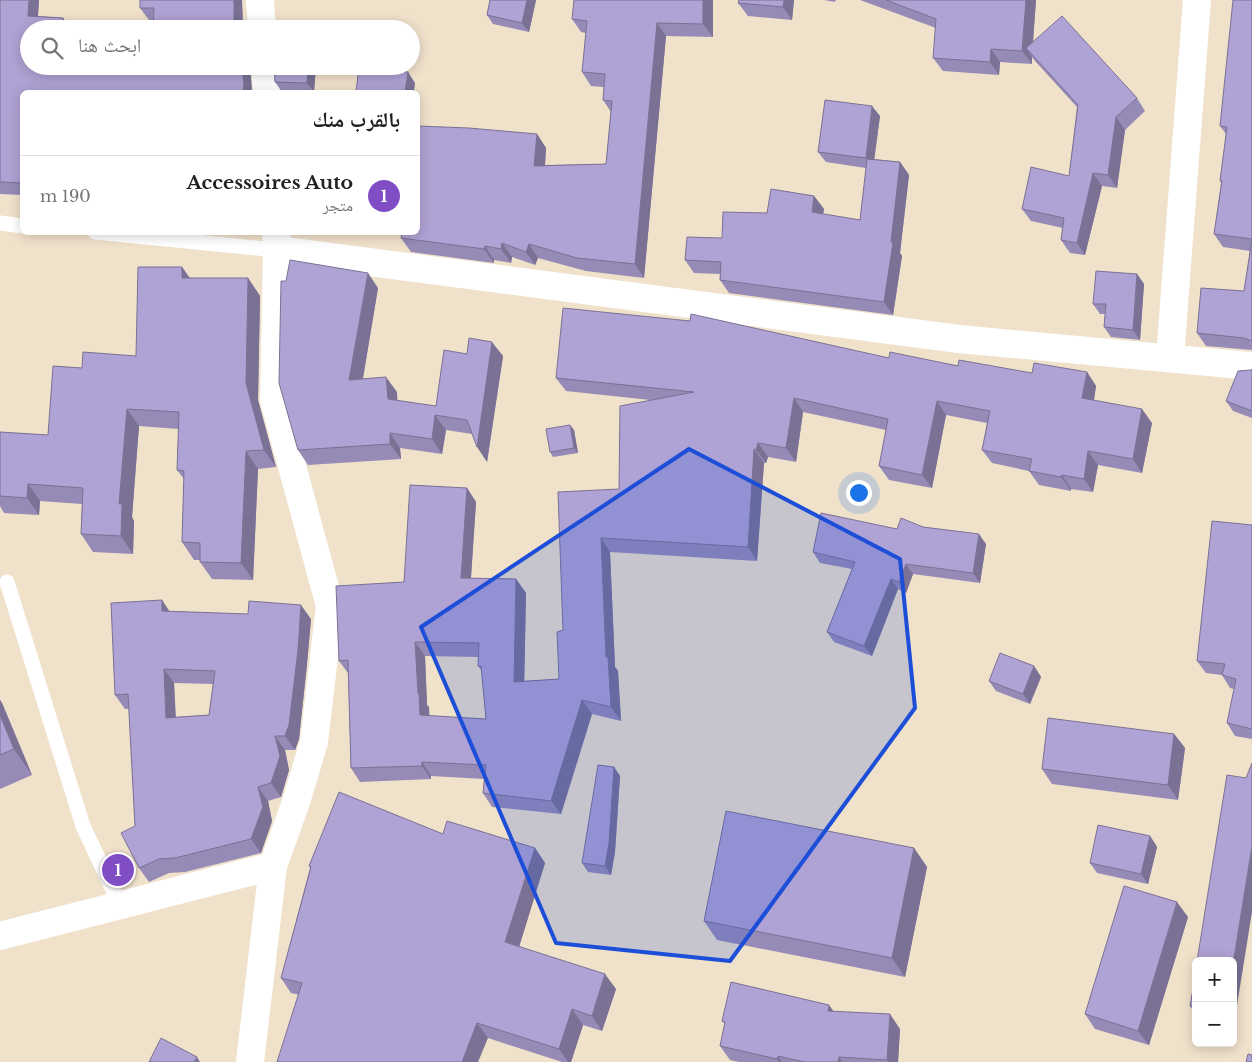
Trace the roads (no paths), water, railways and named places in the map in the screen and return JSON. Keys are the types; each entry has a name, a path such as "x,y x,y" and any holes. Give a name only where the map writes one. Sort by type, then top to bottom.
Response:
{"street":[{"path":"260,0 261,20"},
{"path":"1170,358 1197,0"},
{"path":"266,75 267,90"},
{"path":"250,1062 273,866 296,802 314,742 330,606 274,400 277,241 959,339 1252,366"},
{"path":"0,936 273,866"}],"lane":[{"path":"0,224 20,226"},
{"path":"156,235 277,241"},
{"path":"7,582 83,826 120,906"}],"place":[{"name":"Accessoires Auto","path":"118,870"}]}
